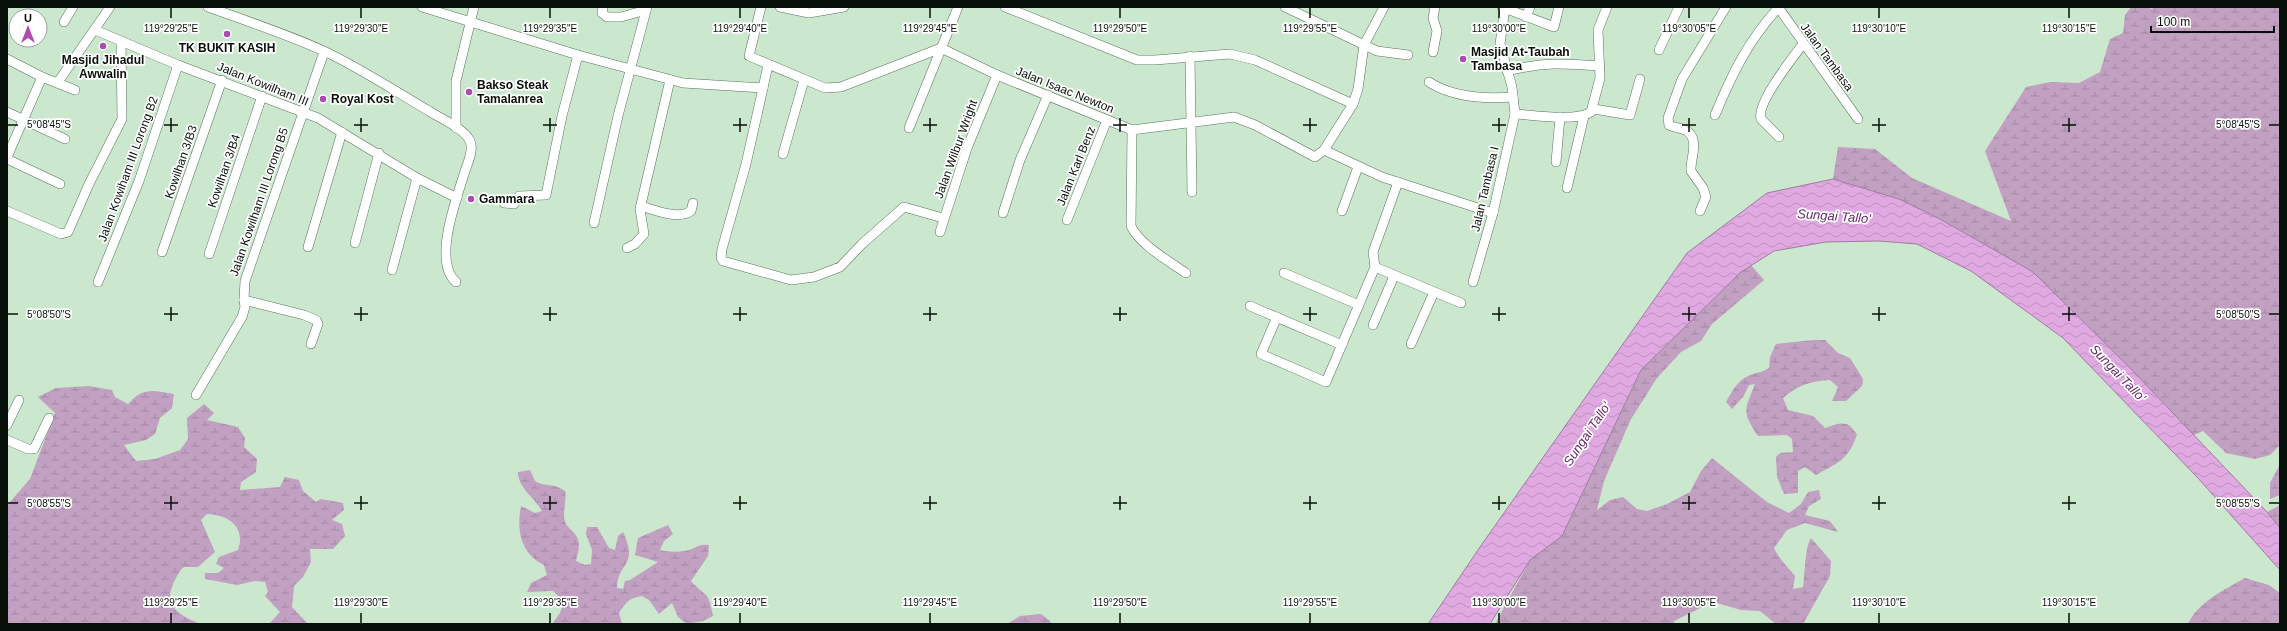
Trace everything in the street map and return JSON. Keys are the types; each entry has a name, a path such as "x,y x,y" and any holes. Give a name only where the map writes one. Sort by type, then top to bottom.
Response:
{"street":[{"path":"64,22 73,7"},
{"path":"58,82 110,7"},
{"path":"208,7 324,52 456,128 467,137 471,146 457,198 446,250 447,270 450,277 456,282"},
{"path":"422,7 578,55 670,80 683,83 763,88"},
{"path":"456,128 456,81 474,7"},
{"path":"761,7 748,54 768,66 825,88 835,89 941,48"},
{"path":"780,7 809,13 844,7"},
{"path":"909,128 958,7"},
{"path":"1005,7 1128,58 1155,60 1230,54 1248,58 1354,104"},
{"path":"1285,7 1377,51 1408,55"},
{"path":"1321,152 1354,104 1358,88 1364,45 1384,7"},
{"path":"1433,52 1437,31 1433,18 1434,7"},
{"path":"1526,17 1530,7"},
{"name":"Jalan Tambasa I","path":"1473,282 1493,213 1515,114 1513,97 1500,44 1504,8 1554,27 1559,7"},
{"path":"1594,109 1600,66 1598,30 1607,7"},
{"path":"1658,50 1678,7"},
{"path":"1700,211 1706,197 1691,171 1694,150 1691,135 1688,132 1669,125 1668,118 1682,79 1726,7"},
{"path":"1715,115 1733,72 1745,50 1754,35 1778,7"},
{"name":"Jalan Tambasa","path":"1778,7 1858,119"},
{"path":"602,9 604,16 610,18 628,16 647,8"},
{"path":"594,223 630,69 647,8"},
{"name":"Jalan Kowilham III","path":"95,30 178,65 222,80 302,113 318,118 379,153 417,178 457,198"},
{"path":"7,211 57,233 67,233 89,184 122,120 121,41"},
{"path":"1779,137 1761,120 1761,111 1780,76 1803,44"},
{"name":"Jalan Isaac Newton","path":"941,48 997,75 1048,94 1132,130 1234,117 1255,125 1313,156 1321,152 1398,182 1493,213"},
{"name":"Jalan Kowilham III Lorong B5","path":"196,395 242,317 245,307 242,294 245,281 324,52"},
{"path":"504,203 514,204 520,196 544,196 547,192 562,116 578,55"},
{"path":"1190,56 1192,192"},
{"path":"7,59 75,90"},
{"path":"1507,71 1536,64 1555,63 1600,66"},
{"name":"Jalan Kowiham III Lorong B2","path":"98,282 146,162 178,65"},
{"path":"768,66 746,164 722,248 721,258 723,261 784,278 805,279 840,268 862,244 904,207 943,218"},
{"name":"Jalan Wilbur Wright","path":"940,232 943,218 967,148 997,75"},
{"path":"42,76 7,158 60,184"},
{"path":"1515,114 1560,117 1584,116 1594,109 1630,115 1640,79"},
{"name":"Kowilhan 3/B3","path":"162,252 222,80"},
{"path":"627,248 636,244 644,234 640,217 641,206 670,80"},
{"path":"784,154 804,80"},
{"path":"1429,82 1442,89 1463,94 1513,97"},
{"path":"1003,213 1020,160 1048,94"},
{"name":"Kowilhan 3/B4","path":"209,254 262,96"},
{"path":"7,112 64,139"},
{"path":"1567,188 1584,116"},
{"path":"1556,162 1560,117"},
{"name":"Jalan Karl Benz","path":"1067,220 1107,120"},
{"path":"1132,130 1131,226 1138,236 1149,246 1186,273"},
{"path":"308,248 342,132"},
{"path":"355,243 379,153"},
{"path":"1342,212 1358,167"},
{"path":"392,270 417,178"},
{"path":"1277,317 1261,354 1326,382 1375,267 1373,252 1398,182"},
{"path":"641,206 664,213 685,214 691,211 693,203"},
{"path":"1375,267 1461,303"},
{"path":"1284,273 1359,305"},
{"path":"1373,325 1394,276"},
{"path":"1411,344 1434,292"},
{"path":"244,300 304,314 316,320 318,324 311,344"},
{"path":"1250,306 1342,345"},
{"path":"7,425 19,400"},
{"path":"7,440 28,450 34,450 49,418"}],"green space":[{"path":"2131,7 2147,7 2152,9 2154,7 2280,7 2280,445 2270,455 2255,459 2226,453 2203,431 2194,435 2132,370 2033,272 1940,219 1899,199 1833,179 1838,147 1875,149 1912,178 2011,221 1985,151 2026,87 2050,82 2079,83 2100,72 2110,39 2123,33 2125,15"},
{"path":"1751,265 1764,280 1712,324 1701,341 1681,352 1657,378 1631,419 1604,481 1597,510 1610,500 1623,497 1637,509 1647,511 1667,504 1690,492 1701,471 1712,458 1767,502 1789,513 1801,504 1808,492 1819,490 1821,499 1809,506 1805,515 1830,521 1838,532 1805,523 1787,530 1774,548 1795,576 1793,589 1803,587 1806,554 1811,538 1831,561 1830,576 1803,624 1776,624 1760,611 1741,610 1710,601 1673,622 1676,624 1495,624 1530,560 1562,536 1641,370 1741,272"},
{"path":"1825,340 1838,353 1850,358 1863,379 1862,386 1846,401 1832,401 1838,387 1830,380 1805,384 1783,398 1788,410 1813,416 1825,428 1839,424 1847,424 1857,435 1846,456 1831,467 1816,475 1805,467 1798,471 1798,493 1784,494 1777,477 1776,457 1780,453 1793,452 1792,439 1787,435 1758,436 1749,421 1746,410 1755,384 1749,385 1743,397 1732,409 1726,402 1741,380 1769,368 1770,357 1776,344"},
{"path":"89,386 112,390 115,397 128,404 144,392 160,391 174,394 172,408 160,418 155,434 146,440 124,445 136,461 155,459 180,450 188,439 187,418 204,404 214,413 207,420 238,427 245,438 244,447 257,459 256,472 241,482 240,490 280,487 285,477 299,480 303,491 316,502 321,499 343,503 344,510 332,520 342,524 345,536 333,549 310,549 311,562 303,577 294,586 292,607 308,624 269,624 280,612 265,596 268,592 265,582 255,581 237,585 205,579 205,573 218,573 224,568 216,564 219,557 238,550 240,542 238,529 234,524 222,517 207,514 201,520 215,552 198,567 184,567 182,569 174,582 170,598 175,609 180,614 201,624 7,624 7,507 30,479 55,413 38,397 56,388"},
{"path":"2280,464 2280,495 2270,499 2270,483"},
{"path":"530,470 535,481 560,488 565,491 565,522 577,537 579,544 576,561 585,565 591,564 592,550 586,534 587,527 597,527 609,548 615,550 618,536 623,532 629,552 626,563 618,579 617,588 623,589 625,581 630,580 658,562 635,555 638,538 668,525 673,534 664,541 660,550 672,552 685,551 701,545 709,545 708,556 691,581 708,598 713,616 703,621 687,624 678,617 672,603 659,614 649,600 642,596 628,601 619,613 622,624 552,624 560,613 564,602 553,591 527,592 531,583 547,575 544,565 530,555 525,548 520,532 519,524 521,506 535,513 542,511 524,488 519,478 518,472"},
{"path":"2280,505 2280,528 2267,512"},
{"path":"2245,578 2269,585 2280,593 2280,624 2188,624 2198,609 2212,597"},
{"path":"1041,614 1050,621 1051,624 1007,624 1020,616"}],"water":[{"name":"Sungai Tallo'","path":"1833,179 1899,199 1940,219 2033,272 2132,370 2267,512 2280,528 2280,570 2197,477 2063,338 1971,271 1917,244 1879,241 1826,242 1774,251 1741,272 1641,370 1562,536 1530,560 1490,624 1428,624 1480,547 1687,253 1767,193"}],"place":[{"name":"TK BUKIT KASIH","path":"227,34"},
{"name":"Masjid Jihadul Awwalin","path":"103,46"},
{"name":"Masjid At-Taubah Tambasa","path":"1463,59"},
{"name":"Bakso Steak Tamalanrea","path":"469,92"},
{"name":"Royal Kost","path":"323,99"},
{"name":"Gammara","path":"471,199"}]}
